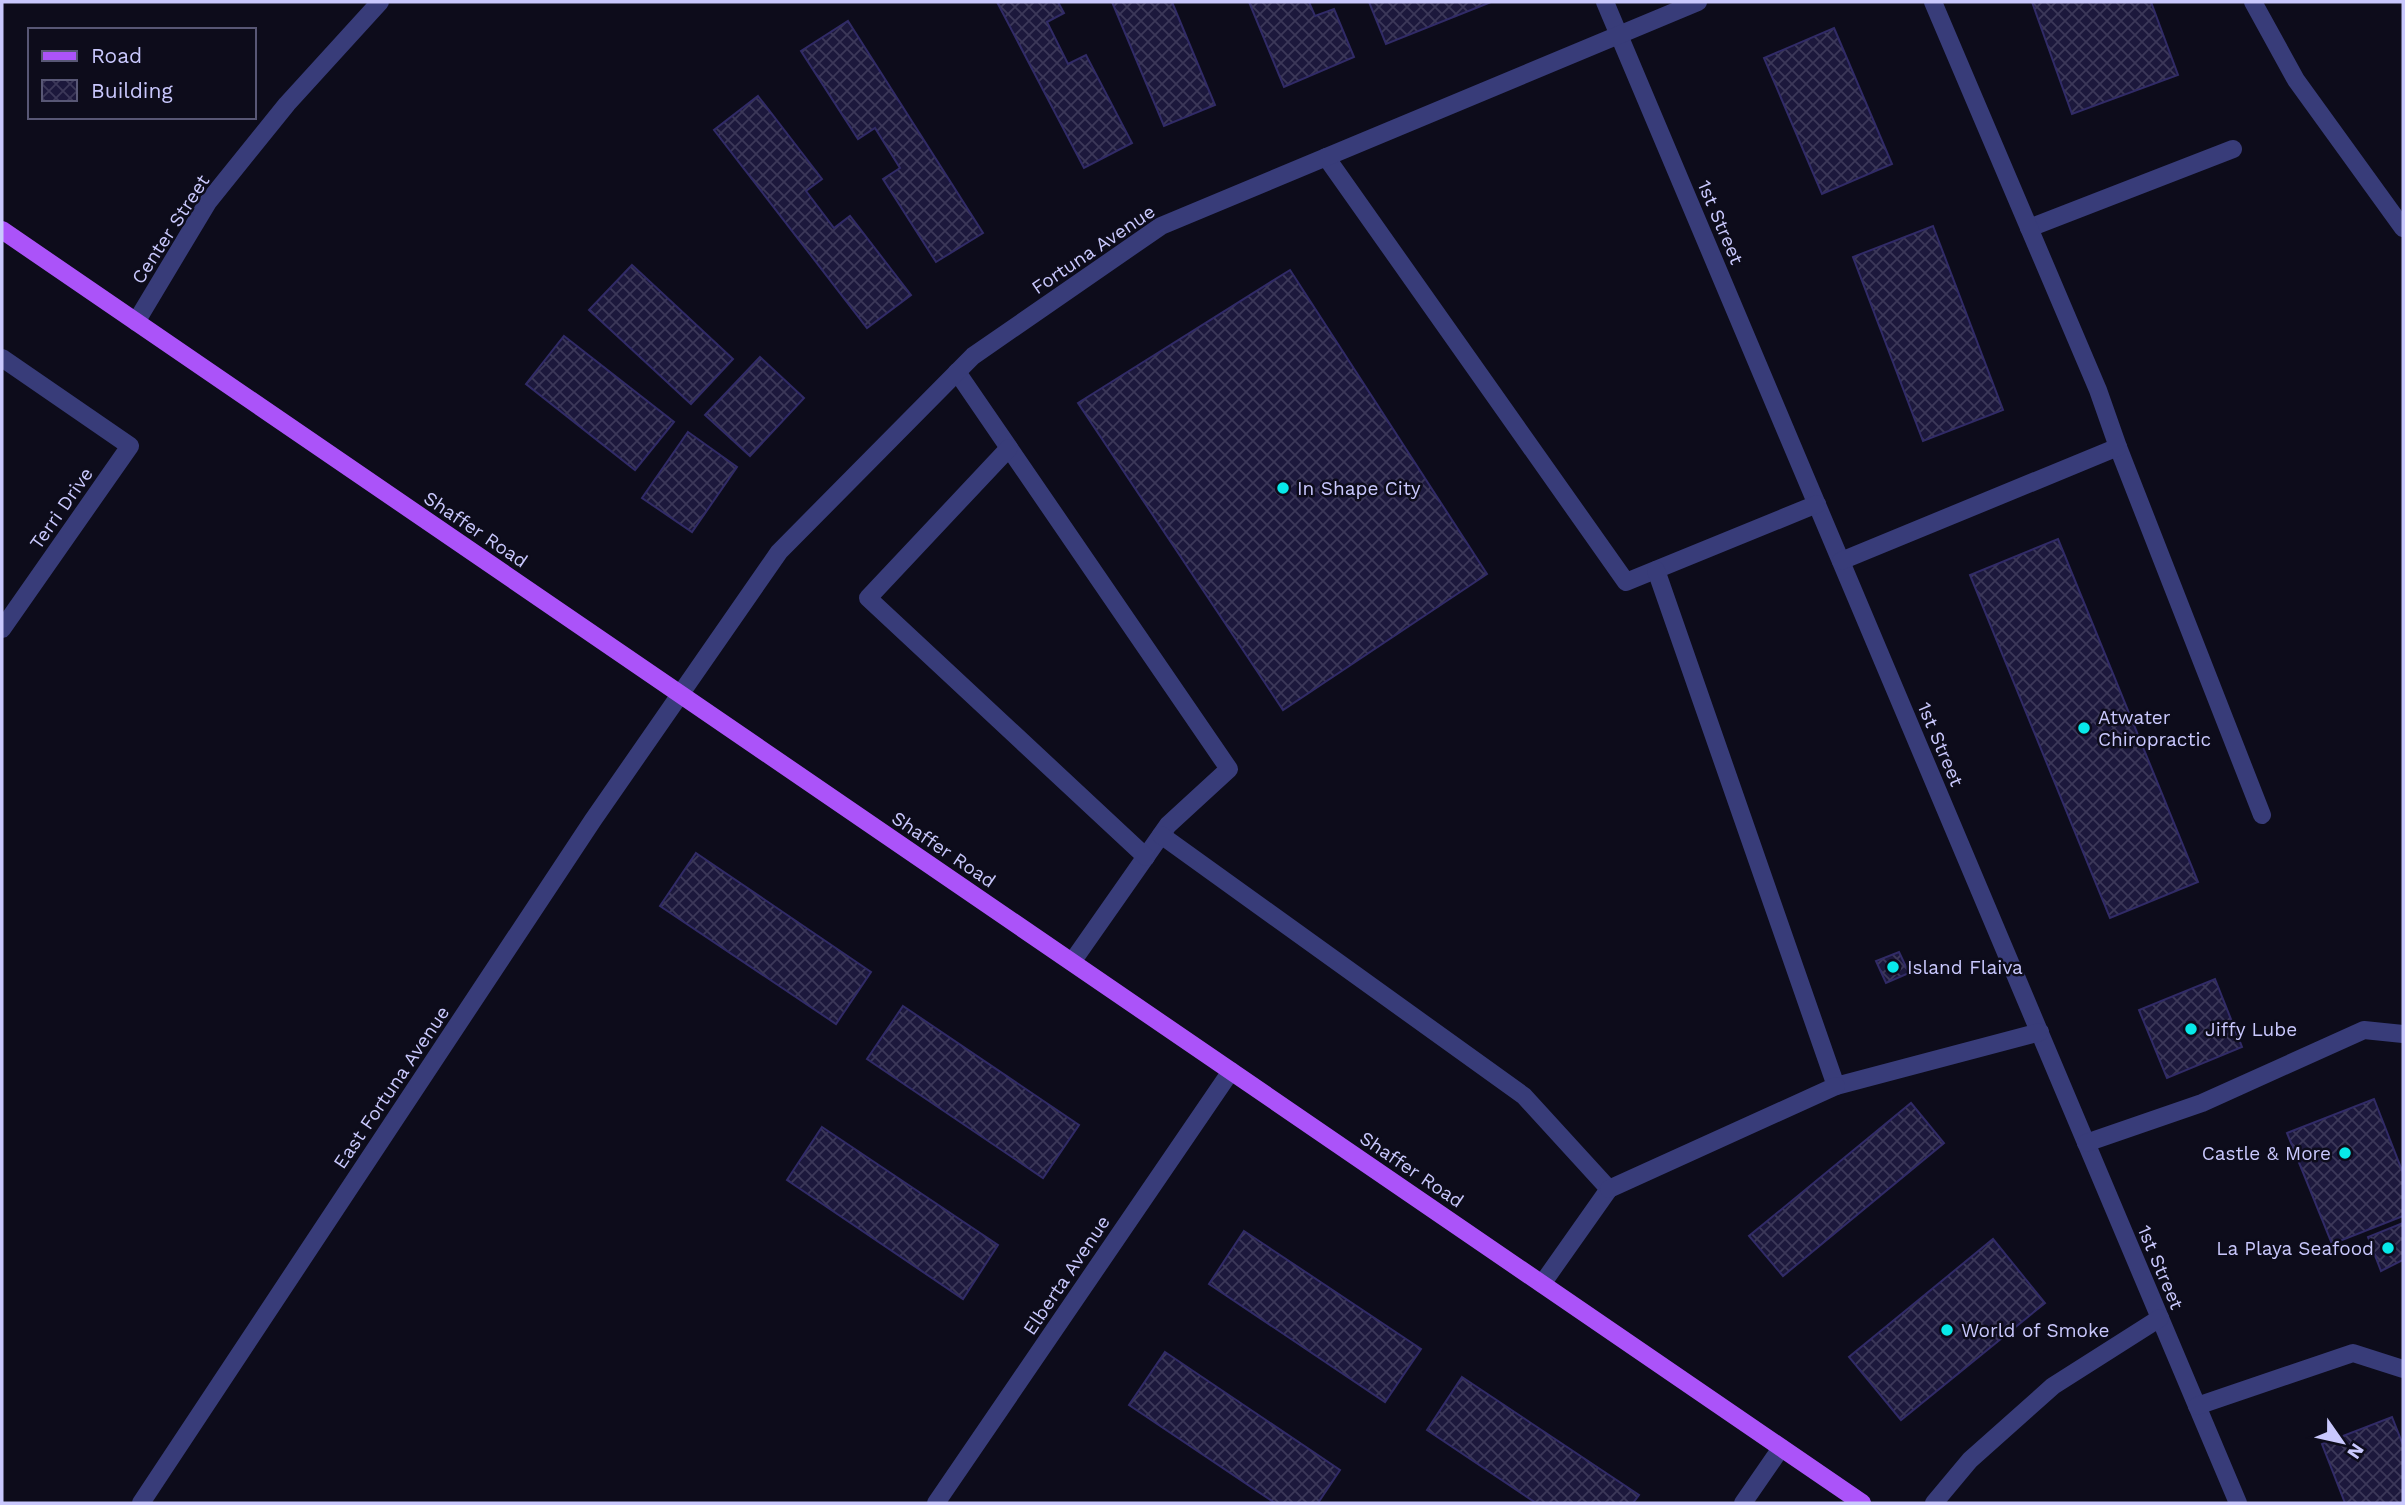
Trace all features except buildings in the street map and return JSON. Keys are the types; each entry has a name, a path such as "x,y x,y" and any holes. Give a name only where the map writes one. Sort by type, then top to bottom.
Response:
{"main road":[{"name":"Shaffer Road","path":"2,230 1862,1503"}],"street":[{"name":"Center Street","path":"136,322 208,202 287,104 380,2"},
{"name":"1st Street","path":"1605,2 2238,1503"},
{"name":"Fortuna Avenue","path":"680,695 779,552 973,356 1161,226 1698,2"},
{"path":"1933,2 2118,447 2262,816"},
{"path":"2253,2 2296,80 2403,228"},
{"path":"2029,229 2233,149"},
{"path":"1326,157 1626,582 1817,504"},
{"name":"Terri Drive","path":"2,358 130,446 2,629"},
{"path":"957,372 1229,769 1168,825 1072,962"},
{"path":"1841,561 2118,447"},
{"path":"1009,448 867,598 1146,857"},
{"path":"1656,570 1836,1086"},
{"name":"East Fortuna Avenue","path":"141,1503 593,820 680,695"},
{"path":"1161,835 1524,1096 1609,1189"},
{"path":"2086,1143 2202,1103 2364,1030 2403,1034"},
{"path":"1542,1284 1609,1189 1836,1086 2040,1032"},
{"name":"Elberta Avenue","path":"936,1503 1231,1071"},
{"path":"1934,1503 1970,1460 2053,1386 2160,1318"},
{"path":"2197,1406 2353,1353 2403,1369"},
{"path":"1743,1503 1781,1448"}],"place":[{"name":"In Shape City","path":"1283,488"},
{"name":"Atwater Chiropractic","path":"2084,728"},
{"name":"Island Flaiva","path":"1893,967"},
{"name":"Jiffy Lube","path":"2191,1029"},
{"name":"Castle & More","path":"2345,1153"},
{"name":"La Playa Seafood","path":"2388,1248"},
{"name":"World of Smoke","path":"1947,1330"}]}
